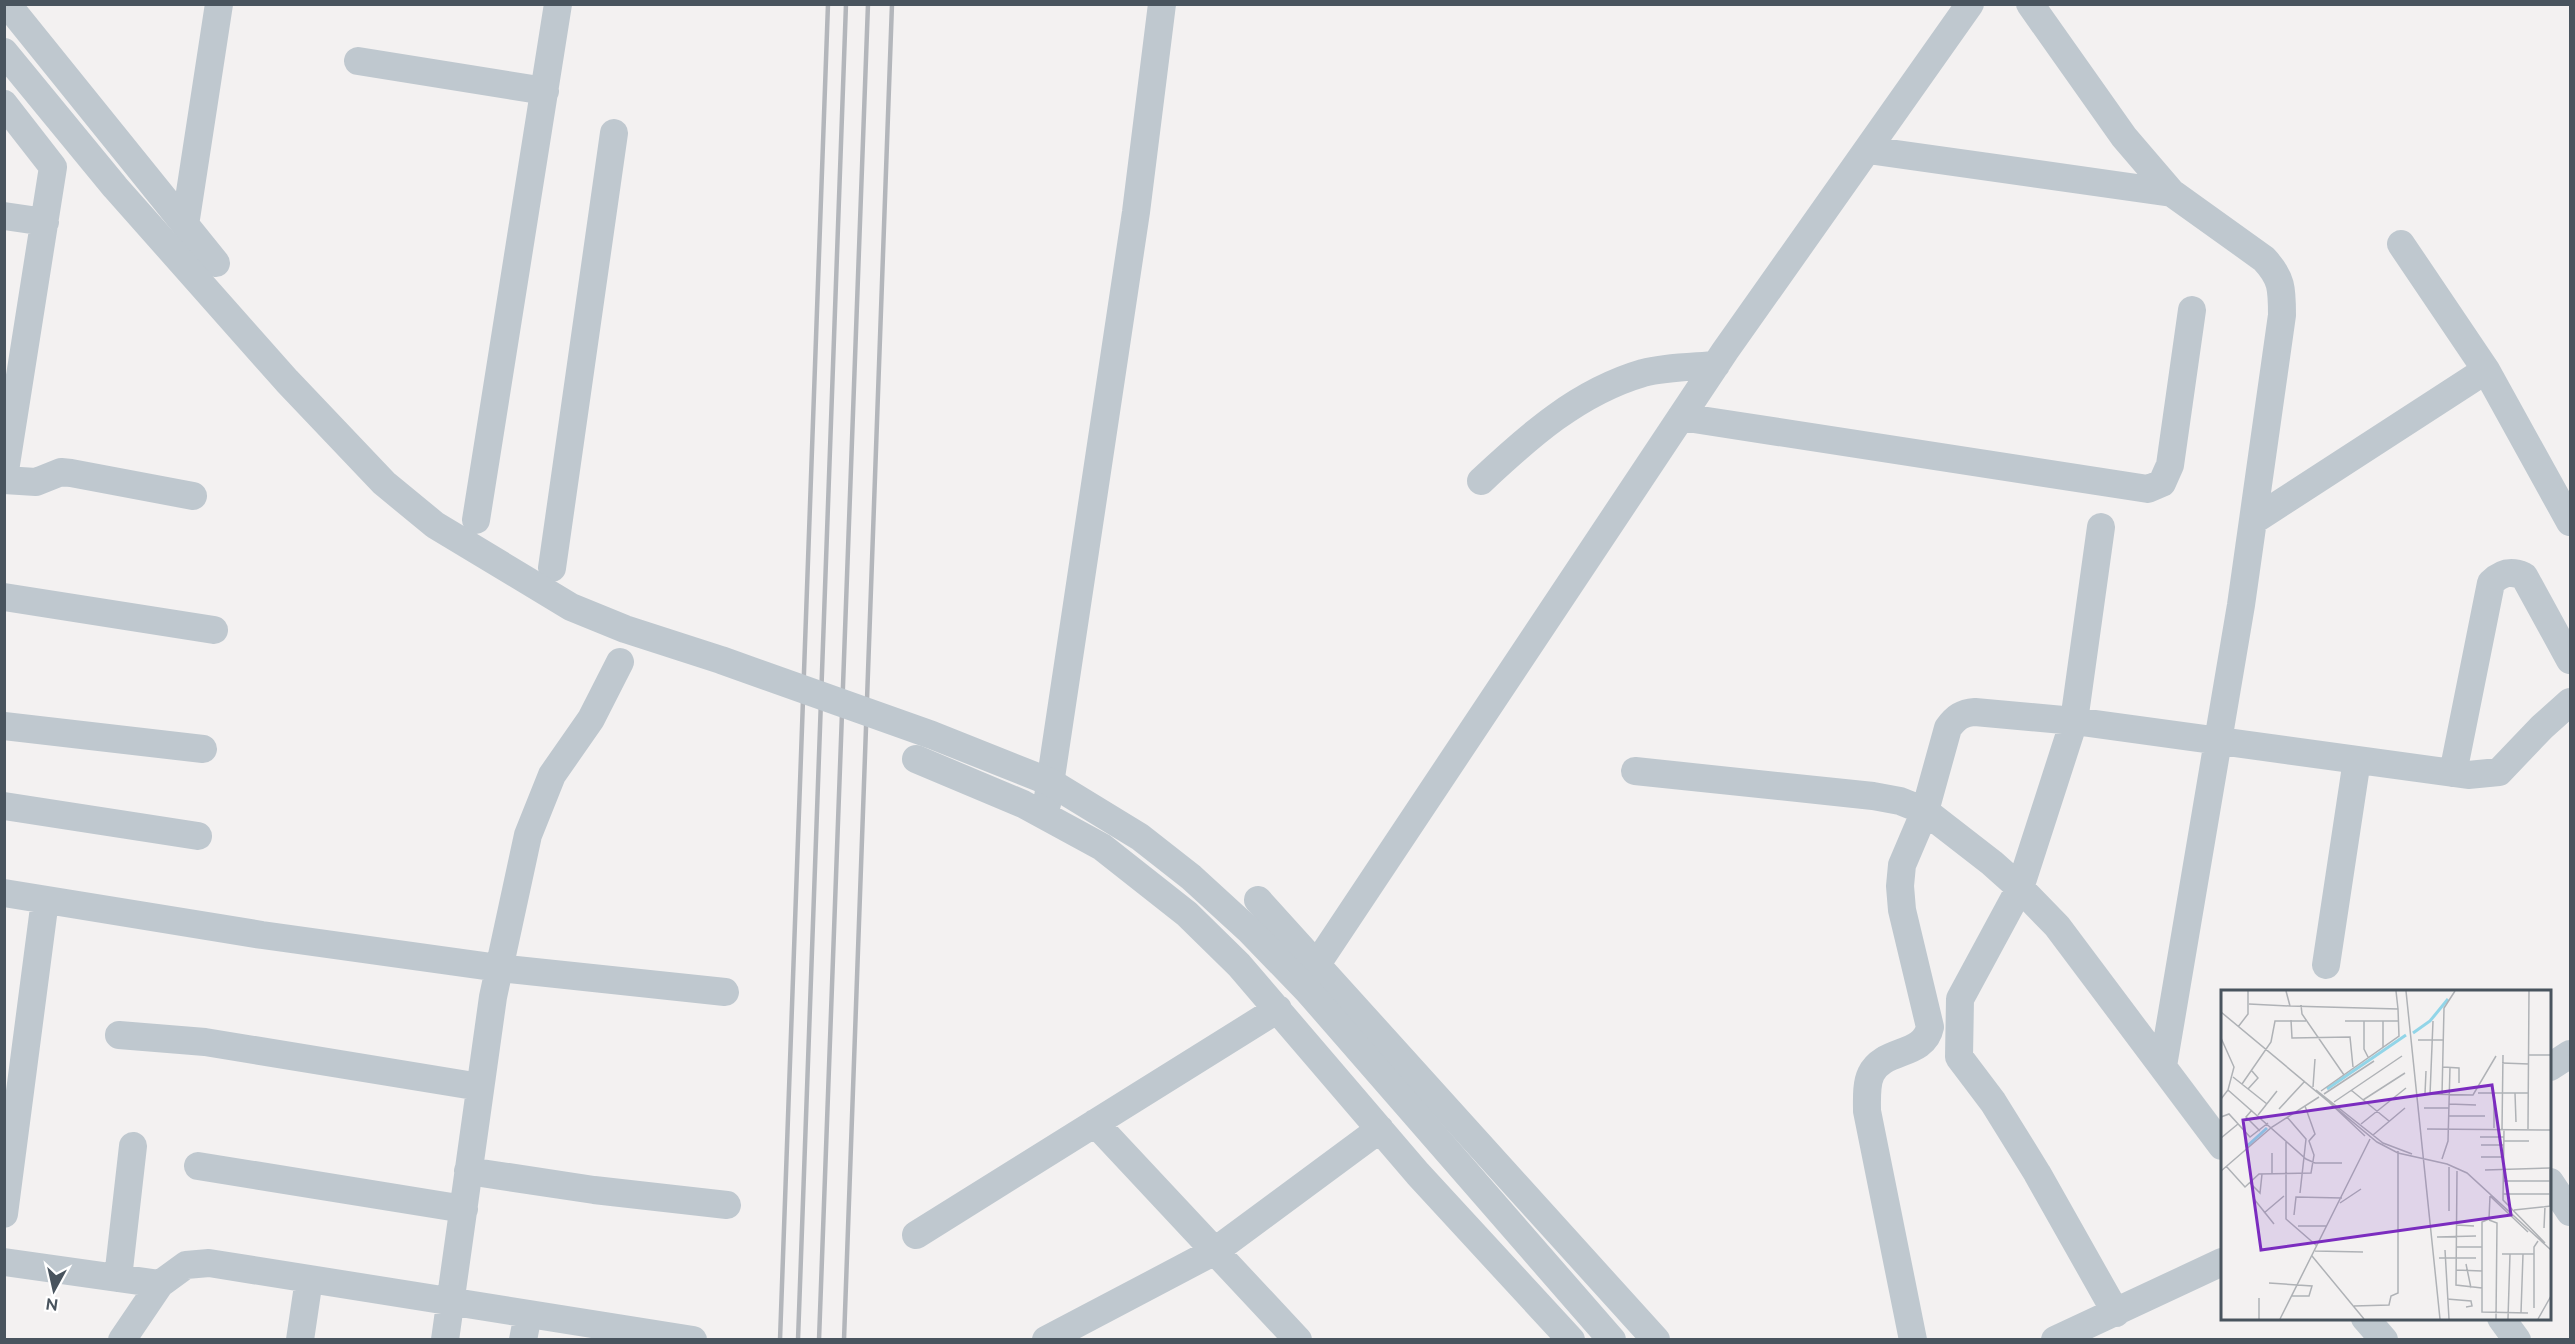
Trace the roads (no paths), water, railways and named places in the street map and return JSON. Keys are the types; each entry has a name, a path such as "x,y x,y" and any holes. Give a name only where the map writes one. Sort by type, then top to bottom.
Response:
{"street":[{"path":"7,4 216,263"},
{"path":"185,225 219,4"},
{"path":"476,520 558,4"},
{"path":"1045,816 1136,212 1162,4"},
{"path":"1317,964 1716,365 1970,4"},
{"path":"2030,4 2124,136 2172,193 2264,259 2276,271 2281,283 2282,315 2241,605 2163,1066"},
{"path":"4,52 115,187 287,381 384,483 435,525 571,607 932,735 1039,778 1140,837 1191,877 1251,931 1308,991 1612,1340"},
{"path":"358,61 545,91"},
{"path":"4,104 53,167 45,222 14,353 4,478 36,482 61,472 193,496"},
{"path":"552,568 614,133"},
{"path":"1868,150 2172,193"},
{"path":"4,216 45,222"},
{"path":"2401,244 2486,370 2571,522"},
{"path":"1681,417 2148,489 2162,483 2170,465 2192,310"},
{"path":"1480,481 1535,430 1608,386 1645,373 1716,365"},
{"path":"2253,520 2486,370"},
{"path":"2101,527 2074,721 2020,888 1960,999 1959,1057 1993,1102 2037,1173 2116,1312"},
{"path":"2453,773 2491,583 2498,576 2507,573 2523,576 2571,660"},
{"path":"4,597 214,630"},
{"path":"445,1340 493,997 528,835 552,775 591,719 620,662"},
{"path":"1913,1340 1867,1103 1870,1074 1878,1064 1922,1044 1928,1037 1930,1027 1902,910 1899,886 1902,865 1925,811 1948,728 1962,713 1993,713 2074,721 2453,773 2489,775 2499,772 2542,727 2571,702"},
{"path":"4,726 203,749"},
{"path":"916,759 1023,804 1102,847 1186,914 1239,965 1418,1174 1570,1340"},
{"path":"2326,965 2357,760"},
{"path":"1635,771 1873,796 1900,801 1925,811 1992,862 2057,926 2221,1143"},
{"path":"4,806 198,836"},
{"path":"4,893 262,935 499,968 725,992"},
{"path":"4,1214 45,900"},
{"path":"1258,900 1656,1340"},
{"path":"916,1235 1278,1009"},
{"path":"119,1035 206,1042 480,1087"},
{"path":"2551,1066 2571,1054"},
{"path":"1095,1123 1298,1340"},
{"path":"1046,1340 1215,1251 1380,1129"},
{"path":"118,1278 133,1146"},
{"path":"198,1166 464,1209"},
{"path":"468,1171 594,1190 727,1205"},
{"path":"2551,1183 2571,1212"},
{"path":"4,1262 160,1284"},
{"path":"122,1340 160,1284 186,1265 209,1263 451,1302 525,1327 693,1340"},
{"path":"2055,1340 2221,1263"},
{"path":"300,1340 309,1279"},
{"path":"2368,1320 2384,1340"},
{"path":"2502,1320 2517,1340"}],"railway":[{"path":"780,1340 828,4"},
{"path":"798,1340 846,4"},
{"path":"819,1340 868,4"},
{"path":"844,1340 892,4"}]}
